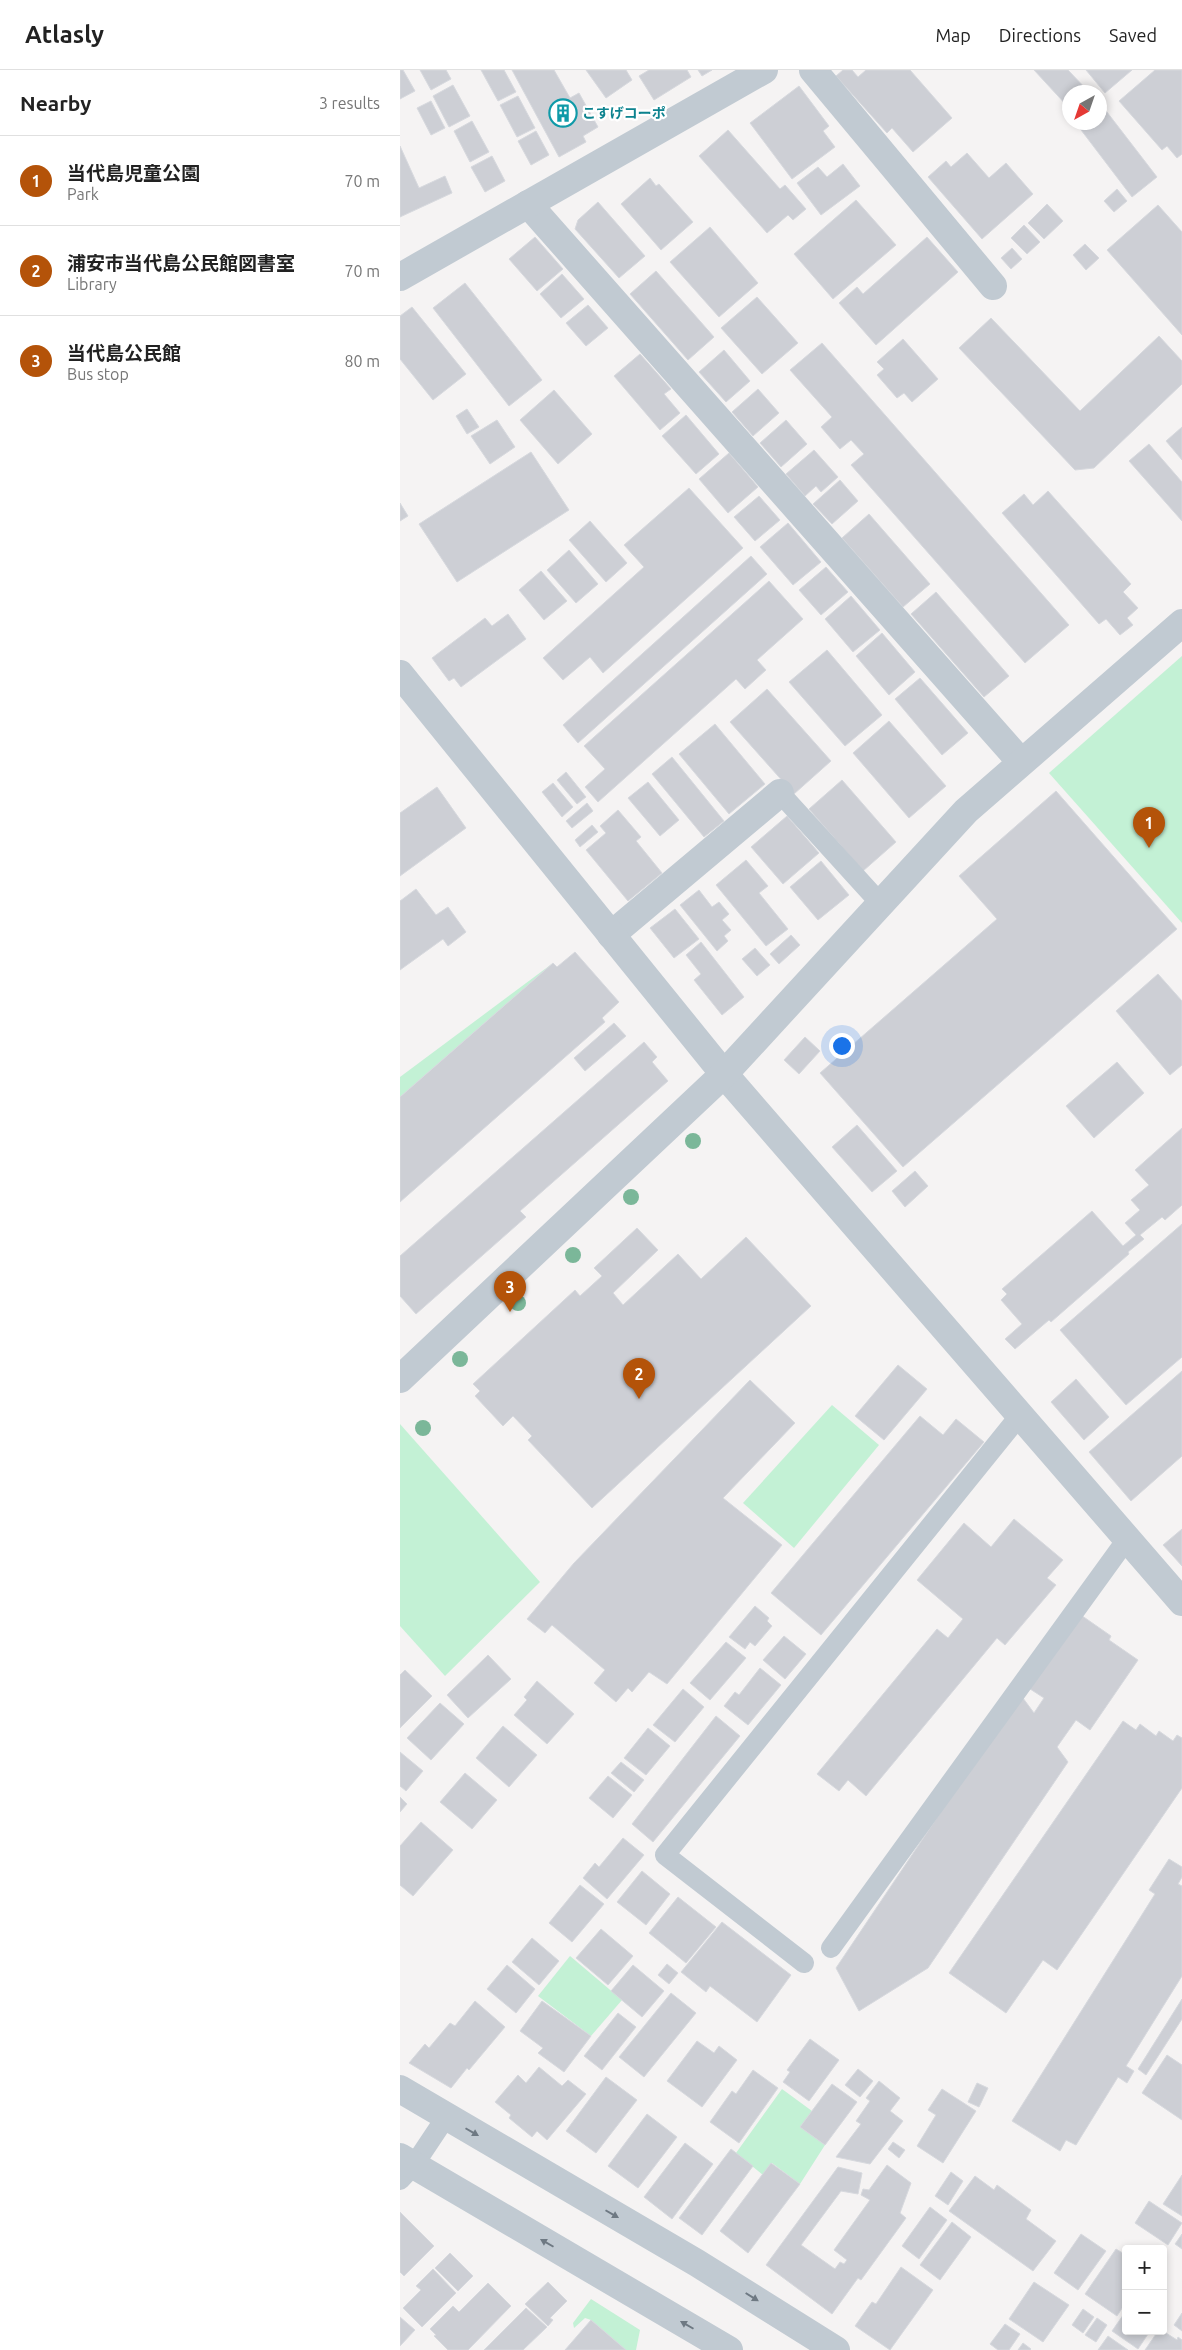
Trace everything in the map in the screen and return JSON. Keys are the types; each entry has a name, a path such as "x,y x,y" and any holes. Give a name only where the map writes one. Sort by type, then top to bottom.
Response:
{"street":[{"path":"813,70 993,286"},
{"path":"400,277 761,71"},
{"path":"528,204 1021,762"},
{"path":"400,1379 724,1074 966,810 1182,623"},
{"path":"400,674 724,1074 1182,1602"},
{"path":"611,935 780,793"},
{"path":"400,2089 696,2263 836,2350"},
{"path":"405,2167 729,2350"}],"lane":[{"path":"780,793 880,903"},
{"path":"804,1963 665,1854 1020,1415"},
{"path":"831,1948 1127,1539"},
{"path":"405,2167 446,2117"}],"green space":[{"path":"1182,656 1182,923 1049,773"},
{"path":"553,963 400,1097 400,1077"},
{"path":"832,1405 879,1445 794,1548 743,1503"},
{"path":"400,1424 540,1582 445,1676 400,1626"},
{"path":"570,1956 622,2000 591,2036 538,1996"},
{"path":"782,2089 812,2111 800,2127 825,2145 800,2184 772,2163 763,2175 736,2153"},
{"path":"591,2299 640,2330 636,2350 626,2350 591,2320 585,2318 574,2328 573,2323"}],"building":[{"path":"400,70 403,70 415,91 400,99"},
{"path":"420,70 446,70 451,79 431,90"},
{"path":"481,70 504,70 516,92 498,101"},
{"name":"こすげコーポ","path":"512,70 554,70 570,98 579,93 598,127 583,136 586,142 559,157"},
{"path":"586,70 626,70 632,80 606,98"},
{"path":"649,70 687,70 691,77 654,100 639,76"},
{"path":"698,70 712,70 702,76"},
{"path":"843,70 852,70 858,77 866,70 910,70 952,118 913,152 892,128 887,133 836,76"},
{"path":"1034,70 1068,70 1082,85 1062,85 1062,100"},
{"path":"1086,70 1132,70 1107,91 1107,85 1098,85"},
{"path":"1155,70 1182,70 1182,154 1177,158 1167,146 1162,150 1119,101"},
{"path":"453,85 470,116 449,127 433,96"},
{"path":"799,86 829,126 823,131 835,147 792,179 750,123"},
{"path":"518,96 535,128 517,137 500,105"},
{"path":"431,101 445,128 431,135 417,108"},
{"path":"1107,112 1157,177 1132,197 1081,130 1107,130"},
{"path":"472,121 489,152 470,162 454,131"},
{"path":"728,130 780,189 785,185 806,209 793,220 788,215 767,233 699,156"},
{"path":"536,131 549,155 531,165 518,141"},
{"path":"400,146 419,188 445,176 452,193 400,217"},
{"path":"967,153 989,178 1006,163 1033,194 982,239 928,177 946,161 951,167"},
{"path":"492,156 505,181 485,192 471,167"},
{"path":"843,164 860,186 821,215 797,183 818,167 827,177"},
{"path":"650,178 656,186 659,184 693,222 661,250 621,204"},
{"path":"1117,189 1127,201 1114,212 1104,201"},
{"path":"856,200 896,245 833,299 794,254"},
{"path":"598,202 645,256 619,278 575,229 578,220"},
{"path":"1047,204 1063,221 1044,239 1028,223"},
{"path":"1158,205 1182,232 1182,335 1107,250"},
{"path":"1024,225 1040,242 1027,254 1011,238"},
{"path":"710,227 758,283 719,317 670,262"},
{"path":"535,237 563,269 537,291 509,259"},
{"path":"927,237 958,272 876,345 839,303 857,287 863,294"},
{"path":"1085,244 1099,258 1086,270 1073,255"},
{"path":"1012,248 1022,259 1011,269 1001,258"},
{"path":"656,271 714,337 688,360 630,294"},
{"path":"562,274 584,299 561,318 540,294"},
{"path":"465,283 542,380 509,406 433,308"},
{"path":"757,297 798,343 762,374 721,328"},
{"path":"588,305 608,328 586,346 566,323"},
{"path":"412,307 466,374 433,400 400,359 400,316"},
{"path":"991,318 1080,411 1159,336 1182,361 1182,384 1094,468 1075,470 959,348"},
{"path":"903,339 938,379 912,402 904,393 897,398 877,375 884,369 877,362"},
{"path":"822,343 1069,625 1025,663 851,465 864,454 851,440 840,449 821,427 832,417 790,370"},
{"path":"724,350 750,381 726,402 699,372"},
{"path":"640,354 671,389 664,394 680,413 660,430 614,376"},
{"path":"758,389 779,413 753,436 732,412"},
{"path":"554,390 592,434 558,464 520,420"},
{"path":"467,409 479,427 467,434 456,416"},
{"path":"686,415 719,454 696,474 662,436"},
{"path":"497,420 515,447 490,464 471,436"},
{"path":"786,420 807,444 781,467 760,443"},
{"path":"1182,427 1182,460 1166,441"},
{"path":"1149,444 1182,482 1182,521 1129,461"},
{"path":"814,450 838,477 821,492 816,486 805,496 786,474"},
{"path":"531,452 569,510 457,582 419,524"},
{"path":"729,453 758,487 728,513 699,479"},
{"path":"840,480 858,501 832,524 813,504"},
{"path":"689,488 743,548 603,673 590,657 563,680 543,658 644,567 624,545"},
{"path":"1048,491 1131,584 1123,592 1138,608 1127,618 1133,625 1120,635 1106,619 1099,624 1002,513 1024,494 1033,505"},
{"path":"759,496 780,520 755,541 734,517"},
{"path":"400,503 408,516 400,521"},
{"path":"869,514 930,584 903,607 842,538"},
{"path":"590,521 627,563 606,582 569,540"},
{"path":"788,523 821,562 793,585 760,547"},
{"path":"569,550 598,584 576,603 547,570"},
{"path":"751,556 767,574 578,743 563,725"},
{"path":"826,567 848,592 821,615 799,590"},
{"path":"541,571 567,601 544,620 519,590"},
{"path":"769,581 803,619 757,660 766,670 745,689 736,679 598,802 585,787 605,769 584,746"},
{"path":"936,592 1009,676 984,697 911,614"},
{"path":"851,596 880,630 853,652 825,619"},
{"path":"508,614 526,639 461,687 454,678 449,681 432,658 485,618 492,626"},
{"path":"882,633 915,672 889,695 856,656"},
{"path":"827,650 882,715 845,746 789,682"},
{"path":"920,678 968,733 942,755 895,699"},
{"path":"767,689 831,761 794,794 730,722"},
{"path":"889,721 946,786 909,818 853,753"},
{"path":"715,724 765,784 729,814 679,754"},
{"path":"672,757 724,821 704,837 652,774"},
{"path":"566,772 586,797 577,804 557,780"},
{"path":"842,780 896,842 863,871 809,809"},
{"path":"648,782 679,820 660,836 628,798"},
{"path":"553,783 573,807 562,817 542,792"},
{"path":"437,787 466,828 400,876 400,813"},
{"path":"1056,791 1177,929 903,1167 820,1073 997,919 959,876"},
{"path":"587,803 593,811 572,828 566,821"},
{"path":"618,810 641,837 636,841 662,873 628,901 586,850 606,833 600,826"},
{"path":"787,816 819,853 783,884 751,847"},
{"path":"592,825 598,832 580,847 575,840"},
{"path":"746,860 768,886 759,893 788,929 766,946 716,885"},
{"path":"821,861 849,895 818,920 790,887"},
{"path":"416,889 436,915 448,907 466,932 448,946 443,939 400,970 400,901"},
{"path":"699,890 712,907 719,902 729,914 722,920 731,930 724,936 728,941 717,951 680,905"},
{"path":"675,909 699,939 674,958 650,928"},
{"path":"791,935 800,945 779,964 770,954"},
{"path":"701,942 744,997 722,1015 694,980 701,974 686,955"},
{"path":"755,948 770,965 757,976 742,959"},
{"path":"575,952 619,1002 602,1018 605,1022 400,1202 400,1097 553,963 557,967"},
{"path":"1158,974 1182,1001 1182,1065 1170,1075 1116,1011"},
{"path":"614,1023 626,1036 585,1071 574,1058"},
{"path":"805,1037 820,1051 799,1074 784,1060"},
{"path":"644,1042 657,1057 652,1062 668,1081 520,1211 526,1217 416,1314 400,1296 400,1256"},
{"path":"1117,1062 1144,1093 1094,1138 1066,1106"},
{"path":"857,1125 897,1171 872,1192 832,1147"},
{"path":"1182,1128 1182,1205 1165,1220 1162,1217 1140,1235 1144,1239 1128,1252 1129,1254 1051,1322 1049,1320 1015,1349 1005,1339 1022,1324 1001,1300 1007,1294 1002,1289 1092,1211 1123,1246 1136,1235 1125,1223 1140,1210 1131,1200 1149,1185 1135,1170"},
{"path":"915,1171 928,1186 905,1207 892,1191"},
{"path":"1182,1224 1182,1357 1126,1405 1060,1330"},
{"path":"637,1228 658,1250 613,1293 623,1305 678,1254 701,1279 746,1237 811,1306 592,1508 528,1440 532,1436 513,1416 503,1426 475,1396 480,1391 473,1384 575,1290 580,1296 602,1276 594,1268"},
{"path":"898,1365 927,1389 884,1440 855,1416"},
{"path":"1182,1371 1182,1456 1131,1501 1089,1452"},
{"path":"1076,1379 1109,1417 1084,1440 1051,1402"},
{"path":"750,1380 795,1423 723,1498 782,1545 667,1684 649,1672 632,1692 628,1688 616,1702 594,1683 605,1670 552,1625 545,1633 527,1619 574,1563"},
{"path":"920,1416 943,1435 956,1419 984,1442 821,1635 771,1593"},
{"path":"1014,1519 1063,1560 1047,1578 1056,1585 1005,1645 997,1638 866,1796 848,1780 839,1791 817,1774 937,1629 948,1638 963,1619 917,1580 964,1523 991,1547"},
{"path":"1182,1529 1182,1566 1163,1545"},
{"path":"755,1606 769,1618 767,1621 772,1626 755,1646 750,1642 745,1649 729,1637"},
{"path":"1078,1613 1111,1636 1109,1640 1138,1660 1090,1730 1076,1720 1057,1747 1068,1762 928,1968 859,2011 836,1968 1020,1694 1034,1713 1044,1698 1027,1687"},
{"path":"784,1636 806,1654 785,1679 763,1660"},
{"path":"726,1642 746,1658 710,1700 690,1683"},
{"path":"488,1655 511,1679 468,1718 447,1695"},
{"path":"760,1668 781,1685 748,1725 724,1706 735,1692 739,1695"},
{"path":"405,1670 432,1696 400,1728 400,1675"},
{"path":"537,1681 574,1714 547,1744 514,1715 527,1700 524,1697"},
{"path":"683,1689 704,1707 675,1742 653,1725"},
{"path":"440,1703 464,1724 431,1760 407,1738"},
{"path":"716,1716 740,1736 653,1842 632,1824"},
{"path":"1123,1721 1136,1730 1140,1724 1156,1736 1159,1731 1173,1741 1177,1735 1182,1738 1182,1788 1057,1970 1043,1960 1006,2013 949,1973"},
{"path":"503,1726 537,1755 509,1787 476,1758"},
{"path":"648,1728 670,1746 646,1775 624,1758"},
{"path":"400,1752 423,1771 406,1791 400,1786"},
{"path":"621,1762 644,1780 634,1792 611,1773"},
{"path":"465,1773 497,1800 472,1829 440,1802"},
{"path":"608,1776 632,1795 613,1818 589,1798"},
{"path":"400,1797 407,1804 400,1812"},
{"path":"421,1822 453,1850 413,1896 400,1885 400,1846"},
{"path":"623,1838 644,1855 607,1899 583,1878 595,1863 599,1867"},
{"path":"1169,1859 1182,1867 1182,1877 1178,1884 1182,1886 1182,1976 1126,2066 1134,2071 1127,2083 1118,2077 1076,2145 1066,2140 1060,2151 1012,2121 1155,1894 1149,1890"},
{"path":"642,1871 670,1894 646,1925 617,1902"},
{"path":"580,1885 604,1904 572,1942 549,1923"},
{"path":"678,1897 716,1927 686,1963 649,1933"},
{"path":"722,1922 791,1975 757,2022 710,1986 706,1992 681,1972"},
{"path":"601,1929 633,1956 608,1985 576,1958"},
{"path":"532,1938 559,1961 539,1985 512,1962"},
{"path":"667,1964 678,1973 669,1984 658,1975"},
{"path":"507,1965 535,1989 516,2013 487,1989"},
{"path":"633,1965 664,1991 642,2017 611,1991"},
{"path":"671,1993 696,2013 644,2077 619,2057"},
{"path":"1182,1999 1182,2019 1146,2075 1138,2069"},
{"path":"475,2001 505,2027 469,2070 467,2068 451,2088 409,2063 425,2044 429,2048 450,2023 455,2026"},
{"path":"542,2001 591,2036 564,2072 538,2053 543,2048 520,2031"},
{"path":"618,2013 636,2027 602,2070 584,2056"},
{"path":"810,2039 839,2060 809,2101 783,2082 790,2072 787,2070"},
{"path":"697,2041 714,2053 719,2046 737,2060 702,2107 667,2081"},
{"path":"1167,2055 1182,2065 1182,2120 1142,2093"},
{"path":"539,2067 562,2086 568,2080 586,2094 547,2140 537,2131 532,2137 509,2118 511,2115 495,2102 518,2075 526,2083"},
{"path":"858,2069 873,2081 860,2097 845,2085"},
{"path":"753,2070 778,2088 739,2143 710,2122 732,2091 736,2094"},
{"path":"606,2077 637,2100 596,2153 566,2131"},
{"path":"879,2081 900,2098 890,2111 903,2121 870,2164 836,2157 861,2124 856,2121 870,2101 866,2098"},
{"path":"977,2083 988,2088 979,2107 968,2102"},
{"path":"832,2084 857,2102 825,2145 800,2127"},
{"path":"942,2089 976,2111 943,2163 917,2146 936,2115 928,2110"},
{"path":"647,2114 677,2137 638,2188 608,2166"},
{"path":"893,2142 905,2150 899,2158 888,2149"},
{"path":"685,2143 713,2164 672,2219 644,2197"},
{"path":"731,2149 753,2166 702,2235 679,2218"},
{"path":"771,2163 800,2184 748,2253 720,2231"},
{"path":"887,2165 911,2183 900,2213 906,2218 861,2280 858,2278 832,2314 766,2265 838,2167 862,2173 858,2194 841,2191 801,2245 835,2269 840,2262 844,2264 847,2260 834,2250 870,2200 861,2195 863,2189 869,2190"},
{"path":"951,2172 963,2181 948,2205 935,2196"},
{"path":"1182,2175 1182,2216 1163,2204"},
{"path":"975,2176 994,2190 997,2185 1031,2210 1026,2219 1056,2241 1033,2271 949,2211"},
{"path":"1149,2201 1182,2223 1168,2245 1135,2223"},
{"path":"930,2207 947,2220 919,2259 902,2246"},
{"path":"400,2212 434,2246 404,2276 400,2272"},
{"path":"952,2222 971,2237 940,2280 920,2265"},
{"path":"1081,2234 1106,2251 1078,2290 1054,2273"},
{"path":"1182,2234 1182,2249 1175,2244"},
{"path":"1116,2249 1122,2253 1122,2308 1117,2316 1085,2294"},
{"path":"450,2253 473,2276 458,2291 435,2268"},
{"path":"901,2267 933,2290 890,2350 855,2326 872,2302 876,2304"},
{"path":"433,2269 456,2293 422,2327 403,2308 421,2290 416,2286"},
{"path":"548,2282 567,2301 550,2318 553,2320 548,2326 525,2304"},
{"path":"1034,2282 1069,2305 1043,2342 1009,2319"},
{"path":"488,2283 511,2306 468,2350 448,2350 434,2336 436,2335 430,2329 453,2306 459,2312"},
{"path":"526,2308 547,2327 523,2350 484,2350"},
{"path":"1083,2309 1094,2317 1083,2333 1072,2325"},
{"path":"1182,2313 1182,2331 1174,2325"},
{"path":"400,2317 415,2330 400,2346"},
{"path":"1122,2317 1122,2335 1147,2335 1138,2349 1112,2331"},
{"path":"1097,2318 1107,2325 1096,2342 1085,2335"},
{"path":"591,2320 626,2350 565,2350"},
{"path":"1005,2324 1020,2334 1009,2350 998,2350 990,2344"},
{"path":"1167,2334 1177,2340 1178,2337 1182,2340 1182,2350 1145,2350 1155,2335"},
{"path":"1108,2336 1128,2350 1098,2350"},
{"path":"1023,2343 1031,2349 1018,2350"}],"place":[{"name":"こすげコーポ","path":"563,113"},
{"name":"当代島児童公園","path":"1149,848"},
{"name":"当代島公民館","path":"510,1312"},
{"name":"浦安市当代島公民館図書室","path":"639,1399"}]}
